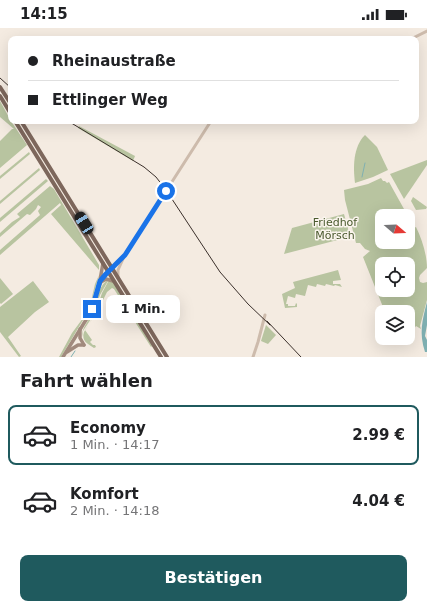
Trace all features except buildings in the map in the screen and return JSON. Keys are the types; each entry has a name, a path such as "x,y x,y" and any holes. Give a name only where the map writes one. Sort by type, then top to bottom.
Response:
{"main road":[{"path":"0,86 8,99"},
{"path":"0,96 8,109"},
{"path":"18,124 108,272 116,280 167,357"},
{"path":"24,124 112,268 116,280 161,357"},
{"path":"64,355 92,309 103,263"},
{"path":"98,286 112,268"},
{"path":"98,286 104,280 116,280"},
{"path":"64,355 75,346 84,345 80,338 80,329"}],"street":[{"path":"417,36 427,31"},
{"path":"116,280 118,270 125,255 209,124"},
{"path":"112,268 125,255"},
{"path":"253,357 264,315"}],"green space":[{"path":"0,101 8,116 8,124 0,117"},
{"path":"8,124 13,124 27,145 0,168 0,141 12,129 14,129"},
{"path":"79,126 135,156 133,161 78,128"},
{"path":"365,135 377,147 388,170 355,183 354,164 356,151"},
{"path":"29,152 30,154 0,179 0,176"},
{"path":"427,160 427,165 404,199 390,174"},
{"path":"39,168 40,170 0,204 0,201"},
{"path":"381,178 387,183 389,182 404,209 375,209 375,249 415,249 416,227 425,252 427,263 427,268 419,278 420,282 427,282 427,300 420,326 421,329 416,326 415,328 415,305 382,305 379,297 415,297 415,257 375,257 375,287 363,257 370,251 365,249 360,243 356,243 352,236 354,235 344,190 368,184"},
{"path":"46,179 48,181 0,222 0,218"},
{"path":"50,186 54,189 99,265 99,270 51,214 61,205 60,203 0,255 0,250 40,215 38,211 41,207 38,205 30,215 27,214 0,237 0,233 20,217 17,214"},
{"path":"413,197 427,207 426,209 416,210 411,201"},
{"name":"Friedhof Mörsch","path":"344,214 349,237 284,254 292,228"},
{"path":"338,270 341,280 333,281 333,284 340,284 342,287 326,284 325,286 317,284 316,287 308,285 305,296 296,294 295,298 288,296 286,304 288,304 288,306 295,306 296,303 297,307 285,308 282,294 295,288 293,282"},
{"path":"99,275 89,310 95,284"},
{"path":"0,278 13,294 1,304 0,303"},
{"path":"109,280 113,282 152,346 151,347 112,288 107,292 98,310 89,324 95,314 102,293"},
{"path":"33,281 49,302 35,312 8,337 21,356 19,357 0,332 0,307"},
{"path":"106,281 108,281 100,295 93,316 83,331 82,337 82,334 84,327 94,311 98,295"},
{"path":"89,310 61,357 59,357 72,333"},
{"path":"266,325 276,335 268,344 261,341"},
{"path":"85,330 92,340 90,342 96,347 94,348 87,344 84,340 83,335"}],"water":[{"path":"427,302 427,325 425,336 427,340 427,352 425,352 422,339 422,327"}],"waterway":[{"path":"362,177 365,163"},
{"path":"71,357 75,351"}],"tram line":[{"path":"0,78 8,85"},
{"path":"73,124 144,167 156,177 220,272 248,304 270,325"},
{"path":"267,321 301,357"}],"route":[{"path":"92,309 100,281 125,255 166,191"}]}
